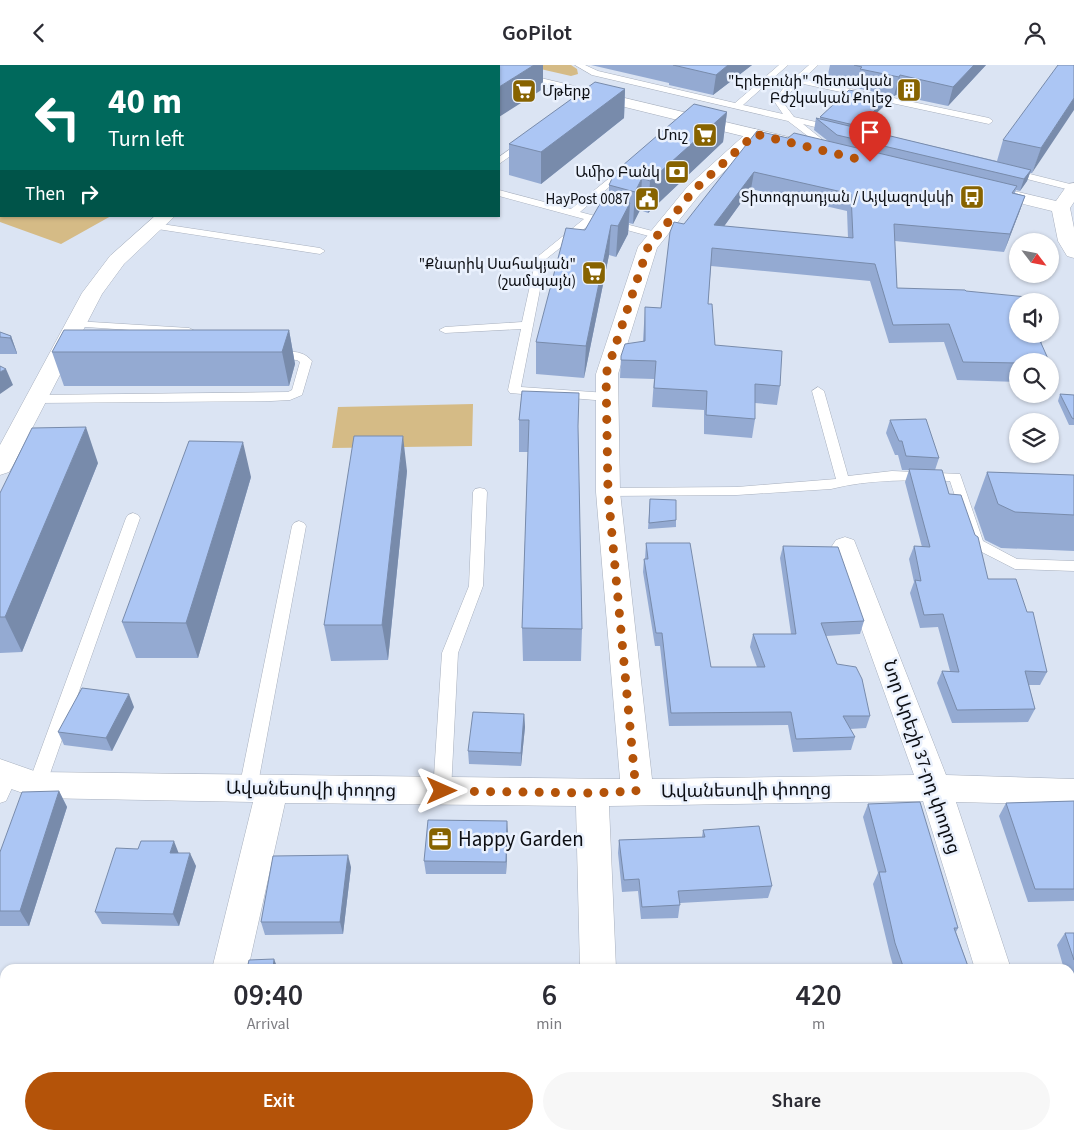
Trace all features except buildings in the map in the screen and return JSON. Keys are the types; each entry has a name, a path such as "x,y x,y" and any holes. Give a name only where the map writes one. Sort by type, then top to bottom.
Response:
{"street":[{"path":"500,72 840,155"},
{"path":"636,791 608,492 606,374 648,247 694,190 755,134"},
{"path":"974,187 1061,208"},
{"path":"1074,188 1061,208 1067,241 1074,252"},
{"path":"0,467 92,293 118,260 160,221"},
{"name":"Նոր Արեշի 37-րդ փողոց","path":"845,546 935,788 990,964"},
{"name":"Ավանեսովի փողոց","path":"11,782 260,789 592,793 935,788 1074,793"},
{"path":"231,964 260,789"},
{"path":"592,793 598,964"}],"lane":[{"path":"579,65 595,73 847,132"},
{"path":"737,106 784,65"},
{"path":"814,65 778,101 790,118 840,155"},
{"path":"797,80 989,121"},
{"path":"500,160 536,134"},
{"path":"573,213 637,157"},
{"path":"998,169 1074,188"},
{"path":"500,193 656,235"},
{"path":"592,218 541,258 514,390 607,397"},
{"path":"160,221 320,251"},
{"path":"76,324 203,332"},
{"path":"445,330 528,325"},
{"path":"36,399 271,397 290,395 298,391 306,361 300,356 260,356"},
{"path":"818,391 843,480"},
{"path":"608,492 737,491 831,485 843,480 909,476 955,477 977,544 1015,564 1074,566"},
{"path":"442,791 450,653 476,586 480,492"},
{"path":"11,782 133,518"},
{"path":"260,789 299,526"}],"shaded area":[{"path":"523,65 571,65 577,69 578,74 571,76"},
{"path":"0,217 109,217 61,244 0,222"},
{"path":"473,404 472,446 332,448 338,407"}],"place":[{"name":"\"Էրեբունի\" Պետական Բժշկական Քոլեջ","path":"909,90"},
{"name":"Մթերք","path":"524,91"},
{"name":"Մուշ","path":"705,135"},
{"name":"Ամիօ Բանկ","path":"677,172"},
{"name":"Տիտոգրադյան / Այվազովսկի","path":"972,197"},
{"name":"HayPost 0087","path":"647,199"},
{"name":"\"Քնարիկ Սահակյան\" (շամպայն)","path":"594,273"},
{"name":"Happy Garden","path":"440,839"}],"route":[{"path":"442,791 592,793 636,791 608,492 606,374 648,247 694,190 755,134 870,162"}]}
